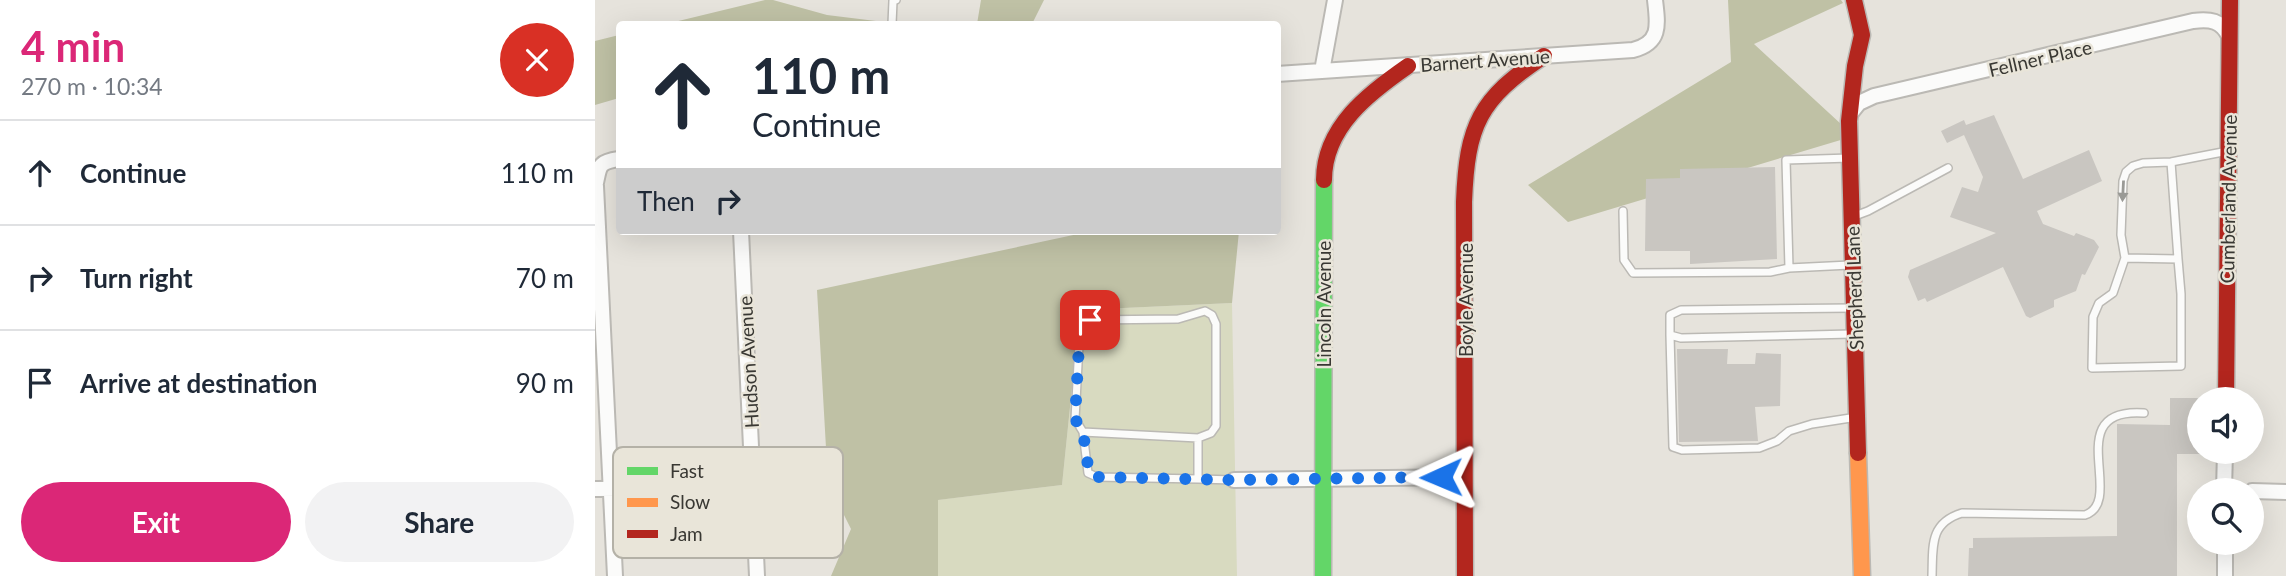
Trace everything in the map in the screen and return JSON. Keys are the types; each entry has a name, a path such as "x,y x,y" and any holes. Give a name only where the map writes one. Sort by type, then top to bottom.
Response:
{"street":[{"path":"1322,71 1335,0"},
{"name":"Cumberland Avenue","path":"2225,387 2230,0"},
{"name":"Shepherd Lane","path":"1855,1 1862,35 1855,66 1850,158 1862,576"},
{"name":"Barnert Avenue","path":"1281,74 1633,50 1652,41 1657,30 1655,2"},
{"name":"Fellner Place","path":"1851,113 1859,103 1874,96 2193,21 2214,21 2221,24 2229,36"},
{"name":"Boyle Avenue","path":"1465,576 1464,189 1467,147 1477,120 1493,95 1523,69 1544,56"},
{"name":"Lincoln Avenue","path":"1322,576 1324,174 1333,141 1349,113 1373,90 1408,66"},
{"path":"613,532 596,186 599,167 606,161 616,159"},
{"name":"Hudson Avenue","path":"741,235 751,447"},
{"path":"1234,480 1465,477"},
{"path":"595,489 611,489"},
{"path":"2264,491 2286,492"},
{"path":"2225,555 2225,576"},
{"path":"614,558 615,576"},
{"name":"Hudson Avenue","path":"756,558 757,576"}],"lane":[{"path":"892,21 893,1 896,0"},
{"path":"2171,162 2181,295 2181,366 2092,368 2093,317 2099,303 2113,293 2125,258 2121,235 2123,181 2126,172 2143,163 2171,162 2228,151"},
{"path":"1789,268 1786,160 1850,158"},
{"path":"1852,217 1948,168"},
{"path":"1623,211 1624,260 1633,273 1770,272 1789,268 1854,264"},
{"path":"2125,258 2178,259"},
{"path":"1856,308 1681,310 1670,315 1673,447 1682,450 1759,448 1777,441 1789,431 1812,424 1858,417"},
{"path":"1083,432 1198,438 1210,433 1216,426 1216,324 1212,315 1205,311 1178,319 1083,322 1080,327 1075,419 1083,432 1089,473 1097,477 1234,480"},
{"path":"1670,335 1681,338 1856,334"},
{"path":"1931,576 1936,532 1942,523 1952,516 1962,513 2092,513 2099,501 2098,446 2101,430 2117,415 2144,414"},
{"path":"1198,438 1198,479"}],"green space":[{"path":"773,0 827,15 876,21 678,21"},
{"path":"981,0 1044,0 1034,21 978,21"},
{"path":"1728,0 1841,0 1843,3 1754,44 1854,136 1568,222 1528,185 1731,62"},
{"path":"616,36 616,99 595,105 595,41"},
{"path":"1073,235 1239,235 1232,303 1080,310 1062,485 938,500 938,576 831,576 839,558 843,558 843,548 851,529 843,513 843,447 826,447 817,290"},
{"path":"1232,303 1237,576 938,576 937,500 1062,485 1080,310"}],"building":[{"path":"1994,115 2023,179 2089,150 2102,181 2037,211 2043,224 2074,236 2076,233 2094,240 2099,247 2085,275 2082,274 2076,291 2054,300 2054,307 2030,318 2026,316 2003,267 1927,302 1925,298 1918,301 1908,277 1910,270 1996,233 1950,217 1962,187 1978,192 1983,177 1964,135 1947,143 1941,131 1964,120 1966,125"},
{"path":"1775,167 1777,259 1690,264 1690,251 1645,251 1646,179 1680,178 1680,169"},
{"path":"1677,349 1728,349 1727,364 1755,364 1756,353 1781,354 1780,406 1755,407 1758,441 1679,442"},
{"path":"2170,398 2187,398 2187,454 2177,454 2177,576 1968,576 1969,548 1973,548 1973,538 2117,536 2117,424 2170,425"}],"traffic: fast":[{"path":"1323,576 1324,180"}],"traffic: slow":[{"path":"1858,453 1862,576"}],"traffic: jam":[{"path":"1854,0 1862,35 1855,66 1849,121 1858,453"},
{"path":"2226,387 2230,0"},
{"path":"1465,576 1464,202 1469,153 1473,133 1491,101 1522,71 1544,56"},
{"path":"1324,180 1326,161 1332,144 1351,113 1378,88 1408,66"}],"route":[{"path":"1090,320 1083,322 1080,327 1075,419 1083,432 1089,473 1097,477 1234,480 1441,477"}]}
